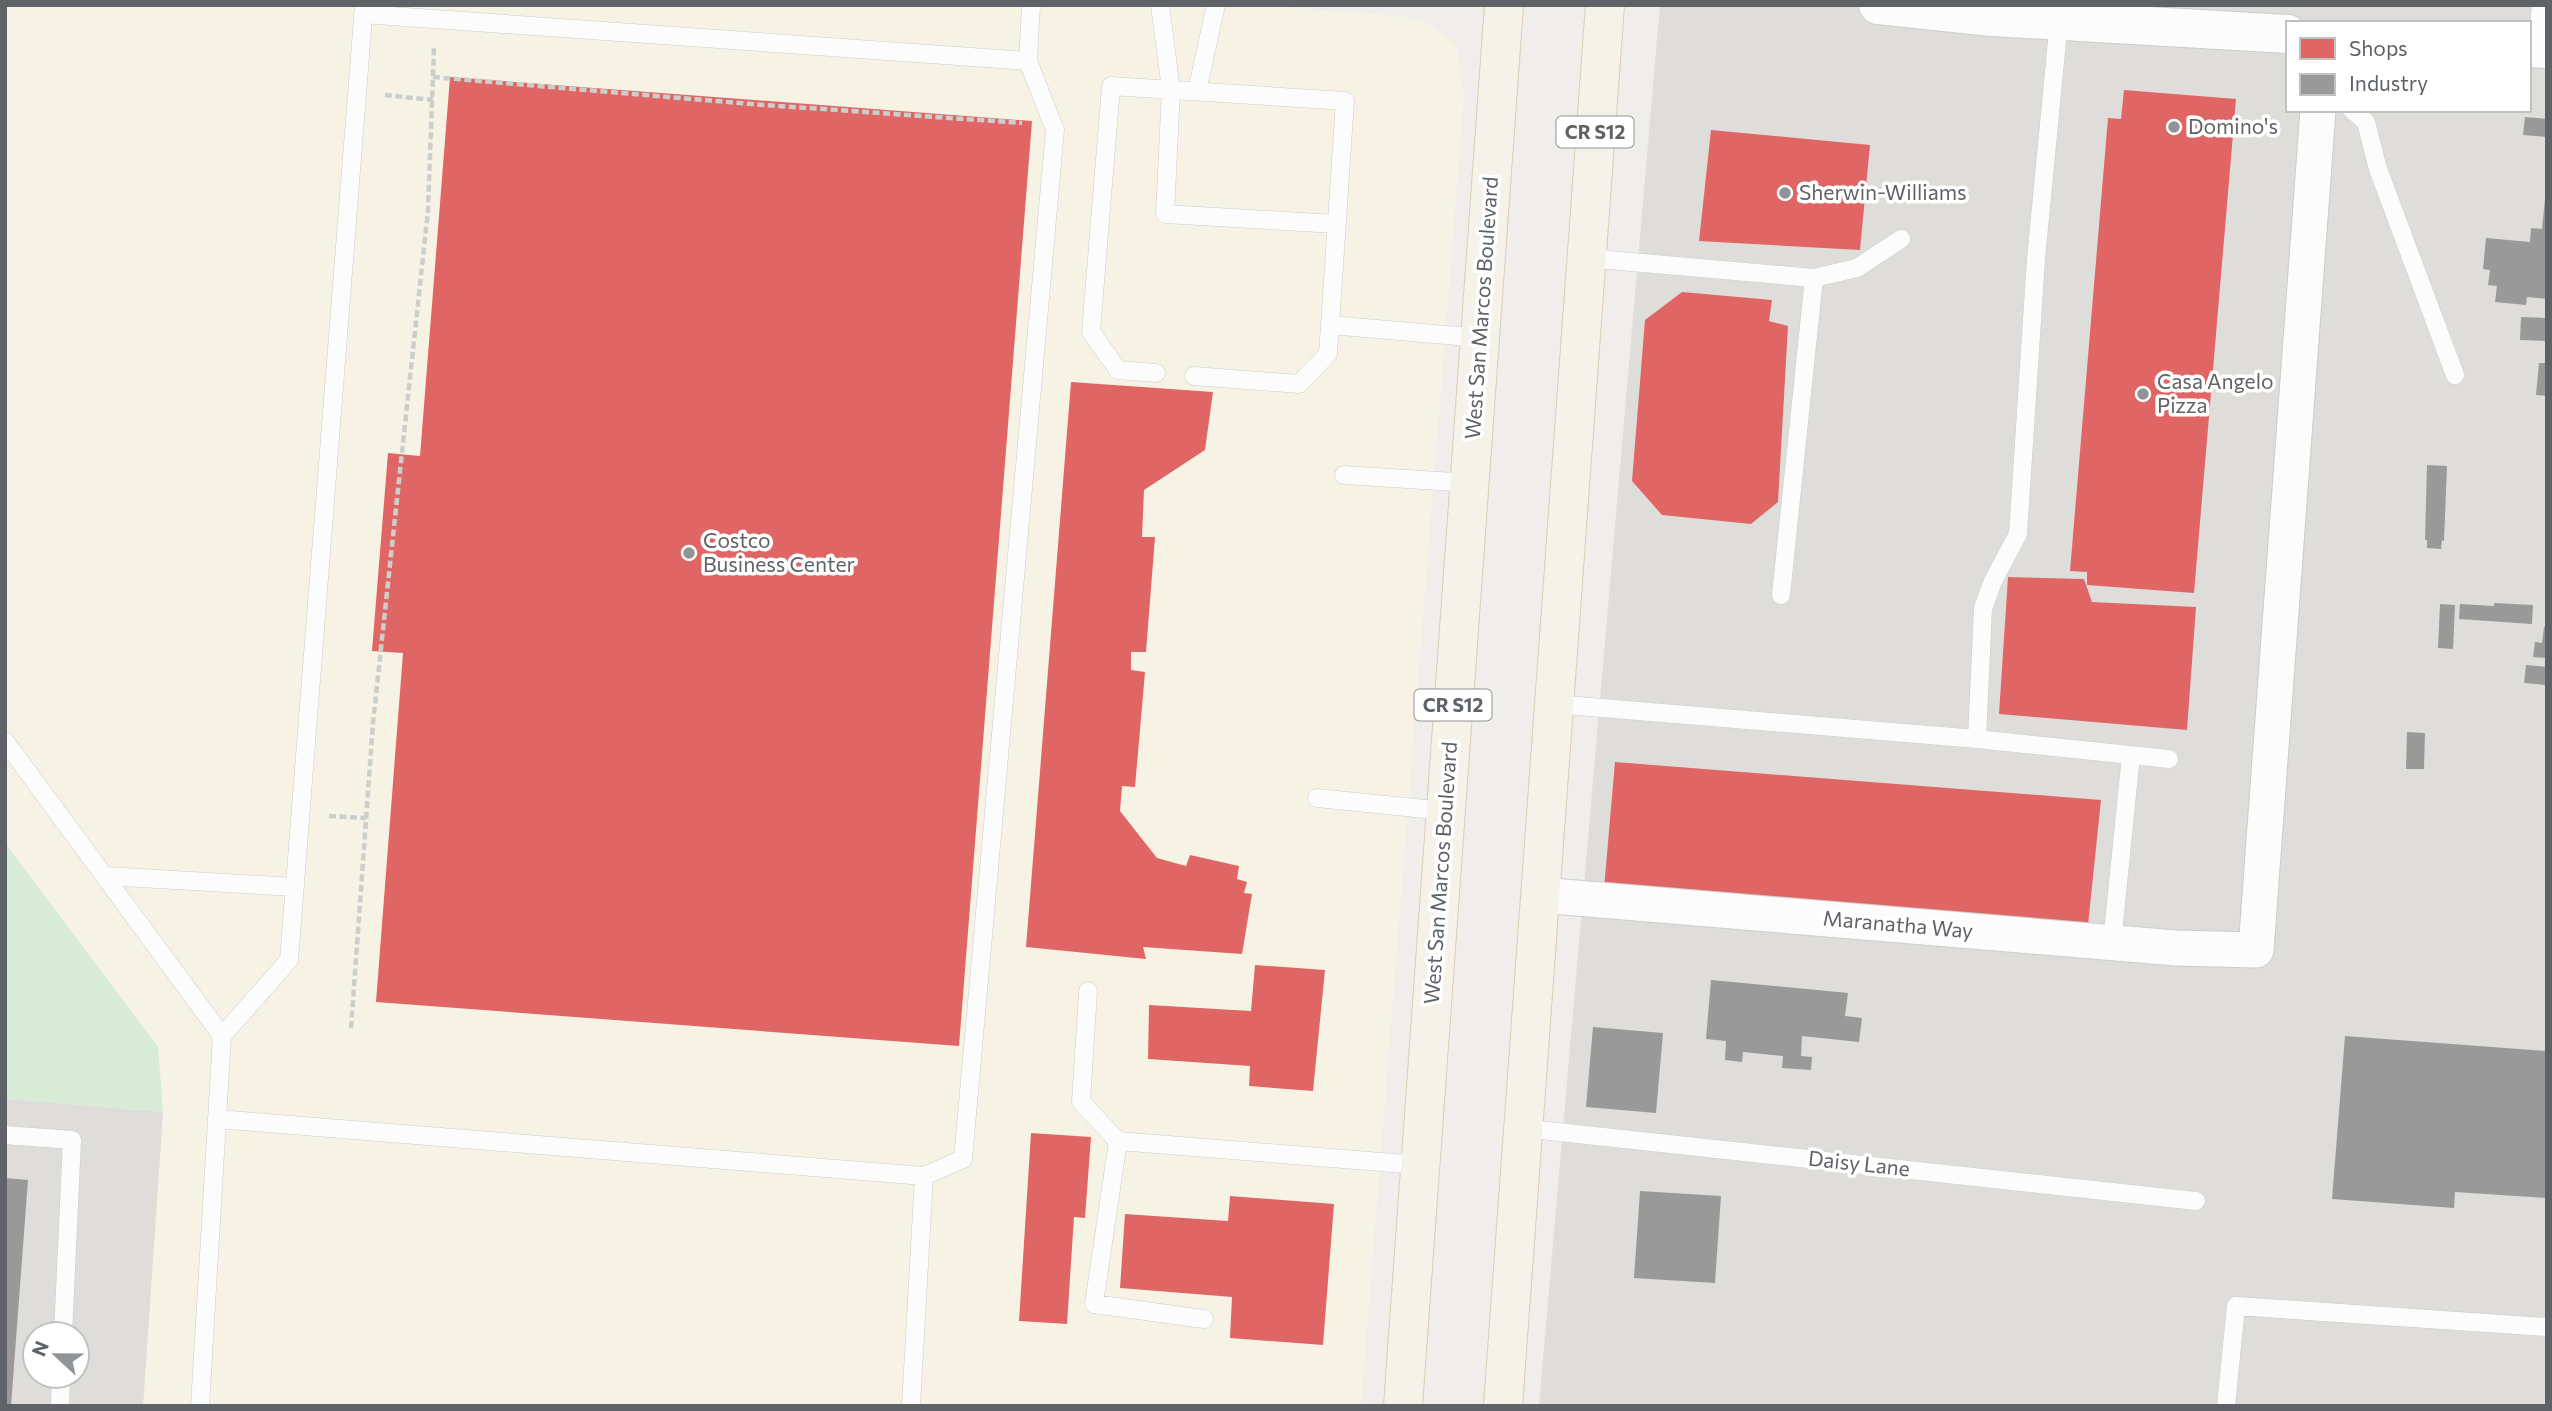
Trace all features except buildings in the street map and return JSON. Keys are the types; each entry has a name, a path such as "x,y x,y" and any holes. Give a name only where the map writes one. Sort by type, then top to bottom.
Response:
{"main road":[{"name":"West San Marcos Boulevard","path":"1403,1406 1504,5"},
{"name":"CR S12","path":"1503,1406 1605,5"}],"street":[{"path":"1878,5 2059,20 2209,23 2286,34"},
{"name":"Maranatha Way","path":"1541,895 2176,948 2256,950 2318,112"}],"lane":[{"path":"217,1119 924,1176 963,1159 1055,130 1028,61 1031,5"},
{"path":"1160,5 1171,90 1165,214 1336,224"},
{"path":"1197,91 1216,5"},
{"path":"2538,49 2541,5"},
{"path":"200,1406 222,1036 289,960 363,9 436,19 1028,61"},
{"path":"1977,739 1983,608 1993,581 2018,534 2036,259 2059,20"},
{"path":"1156,373 1118,370 1091,332 1111,86 1345,101 1328,354 1299,384 1194,376"},
{"path":"2354,112 2366,122 2378,169 2455,375"},
{"path":"1586,258 1815,278 1857,268 1901,239"},
{"path":"1781,595 1815,278"},
{"path":"1330,325 1480,338"},
{"path":"1344,475 1470,483"},
{"path":"1554,704 1977,739 2169,759"},
{"path":"5,741 222,1036"},
{"path":"2112,943 2131,755"},
{"path":"1317,798 1445,811"},
{"path":"106,876 295,887"},
{"path":"1088,991 1081,1102 1118,1141 1419,1165"},
{"name":"Daisy Lane","path":"1522,1128 2196,1201"},
{"path":"5,1135 72,1140 64,1320"},
{"path":"1118,1141 1094,1304 1204,1319"},
{"path":"911,1406 924,1176"},
{"path":"2226,1406 2236,1306 2547,1327"}],"path":[{"path":"351,1028 373,723 428,210 436,19"},
{"path":"433,77 751,104 1026,123"},
{"path":"357,92 433,100"}],"shaded area":[{"path":"5,5 1264,5 1420,18 1456,45 1464,96 1361,1406 143,1406 163,1112 158,1047 5,843"},
{"path":"1660,5 2547,5 2547,1406 1539,1406"},
{"path":"5,1099 163,1112 143,1406 5,1406"}],"green space":[{"path":"5,843 158,1047 163,1112 5,1099"}],"place":[{"name":"Domino's","path":"2174,127"},
{"name":"Sherwin-Williams","path":"1785,193"},
{"name":"Casa Angelo Pizza","path":"2143,394"},
{"name":"Costco Business Center","path":"689,553"}]}
